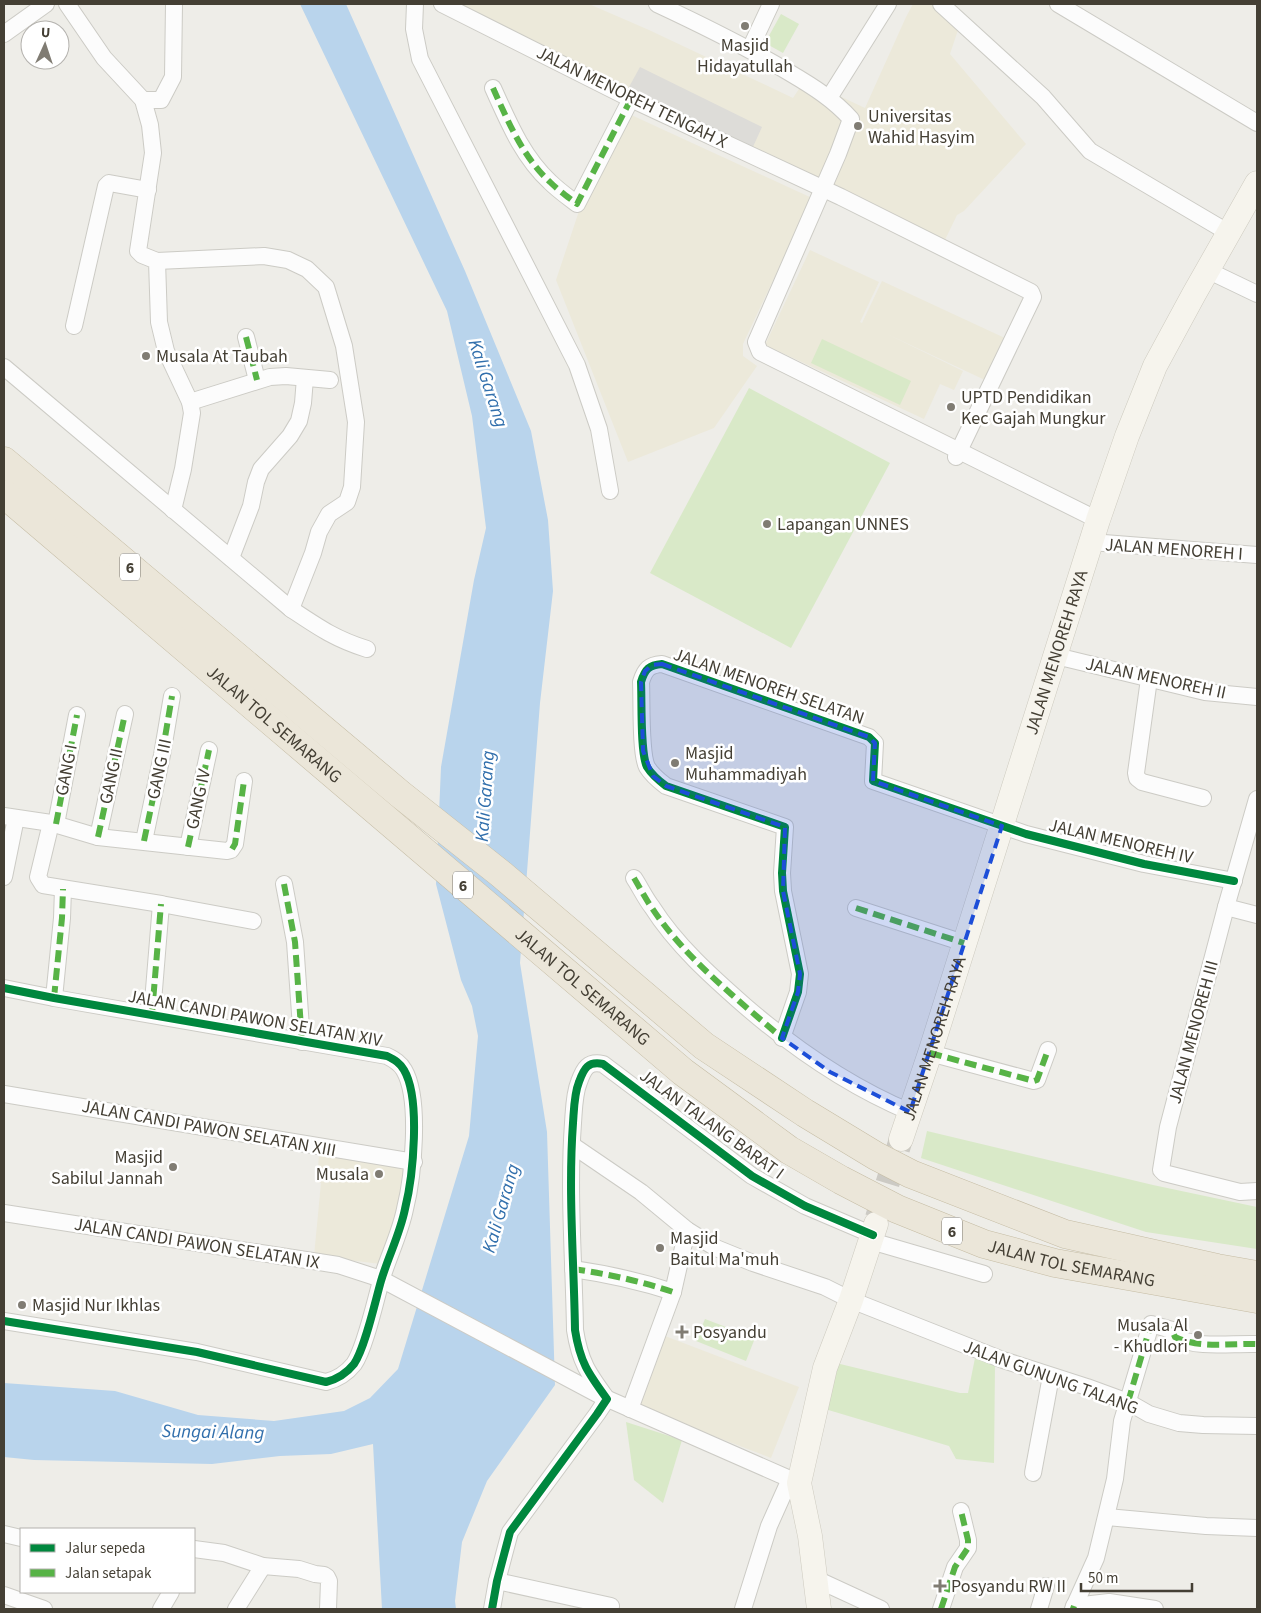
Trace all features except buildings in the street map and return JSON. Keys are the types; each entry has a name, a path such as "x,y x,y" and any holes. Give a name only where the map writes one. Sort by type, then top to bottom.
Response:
{"highway":[{"name":"JALAN TOL SEMARANG","path":"4,461 400,794 501,874 704,1046 813,1118 876,1156 911,1174 1065,1234 1217,1268 1257,1275"},
{"name":"JALAN TOL SEMARANG","path":"4,494 683,1072 789,1150 897,1209 984,1244 1055,1263 1257,1299"}],"main road":[{"name":"JALAN MENOREH RAYA","path":"901,1139 930,1053 1098,520 1127,436 1155,366 1257,183"},
{"path":"819,1609 810,1536 794,1481 825,1368 851,1300 873,1233"}],"street":[{"path":"67,4 104,58 143,100 150,125 152,153 138,251 142,255 157,261 264,256 288,260 307,270 326,287 344,346 356,422 352,487 347,502 329,514 319,532 313,553 291,609"},
{"path":"143,100 161,100 173,77 174,4"},
{"path":"415,4 414,29 420,59 577,365 599,430 610,491"},
{"name":"JALAN MENOREH TENGAH X","path":"442,4 631,99 822,188 1031,292 1033,297 957,454"},
{"path":"657,4 750,49 829,98 851,119 756,342 760,352 957,454 1098,520"},
{"path":"750,49 771,4"},
{"path":"829,98 888,4"},
{"path":"941,4 1042,97 1090,151 1229,233"},
{"path":"1058,4 1257,123"},
{"path":"4,34 40,5"},
{"path":"493,88 523,150 549,181 577,204 631,99"},
{"path":"74,326 106,186 109,183 148,190"},
{"path":"157,261 159,322 166,351 190,402 192,413 183,468 173,510"},
{"path":"1208,270 1257,294"},
{"path":"246,337 257,380"},
{"path":"4,367 291,609 330,635 349,644 367,649"},
{"path":"190,402 270,377 286,376 330,380"},
{"path":"230,558 251,506 261,469 290,436 299,421 305,378"},
{"name":"JALAN MENOREH I","path":"1091,542 1257,555"},
{"name":"JALAN MENOREH II","path":"1056,656 1205,692 1257,697"},
{"name":"JALAN MENOREH SELATAN","path":"782,1038 798,992 800,974 783,891 782,873 785,827 666,786 653,776 646,765 643,751 641,682 645,671 652,664 662,664 869,737 875,743 873,781 1002,826"},
{"path":"1149,679 1136,772 1137,778 1142,782 1203,798"},
{"name":"GANG III","path":"144,841 172,696"},
{"name":"GANG II","path":"98,837 125,714"},
{"name":"GANG I","path":"64,889 43,885 38,880 53,824 77,715"},
{"name":"GANG IV","path":"188,847 209,750"},
{"path":"4,877 10,817 53,824 98,837 227,851 232,849 244,781"},
{"name":"JALAN MENOREH III","path":"1257,799 1226,907 1168,1127 1161,1170 1164,1173 1240,1192 1257,1191"},
{"name":"JALAN MENOREH IV","path":"1002,826 1115,858 1234,881"},
{"path":"634,878 652,908 694,958 782,1038 830,1072 886,1102 910,1112"},
{"path":"284,884 295,942 302,1042"},
{"path":"54,998 64,889 253,921"},
{"path":"152,1014 161,904"},
{"path":"1226,907 1257,915"},
{"path":"856,908 964,943"},
{"name":"JALAN CANDI PAWON SELATAN XIV","path":"4,988 387,1056 398,1062 405,1071 410,1086 414,1162 405,1211 384,1280 360,1351 354,1363 342,1376 326,1382 196,1352 4,1321"},
{"path":"930,1053 1034,1081 1037,1080 1048,1050"},
{"name":"JALAN TALANG BARAT I","path":"572,1145 578,1083 584,1070 590,1064 595,1062 603,1064 752,1176 805,1206 984,1274"},
{"name":"JALAN CANDI PAWON SELATAN XIII","path":"4,1094 414,1162"},
{"path":"492,1609 497,1580 510,1532 607,1399 587,1371 578,1350 575,1330 572,1145"},
{"name":"JALAN GUNUNG TALANG","path":"572,1145 641,1192 687,1230 716,1248 753,1263 825,1287 851,1300 1003,1360 1128,1402 1150,1414 1179,1423 1202,1426 1257,1426"},
{"name":"JALAN CANDI PAWON SELATAN IX","path":"4,1213 338,1265 384,1280 607,1399 794,1481"},
{"path":"630,1409 673,1292 687,1230"},
{"path":"573,1269 636,1280 673,1292"},
{"path":"1073,1608 1096,1558 1115,1479 1122,1421 1151,1324 1172,1330 1175,1337 1180,1340 1197,1343 1257,1344"},
{"path":"1033,1473 1051,1376"},
{"path":"743,1609 769,1526 794,1481"},
{"path":"940,1609 955,1566 968,1548 961,1511"},
{"path":"1106,1517 1206,1526 1257,1528"},
{"path":"4,1534 20,1538"},
{"path":"195,1550 224,1552 263,1566 299,1569 327,1577 329,1581 328,1609"},
{"path":"236,1609 263,1566"},
{"path":"816,1579 881,1609"},
{"path":"497,1580 611,1606"},
{"path":"1039,1609 1046,1586"},
{"path":"161,1609 170,1593"},
{"path":"4,1595 44,1609"},
{"path":"1073,1608 1109,1602 1155,1609"}],"highlighted area":[{"path":"662,664 869,737 875,743 873,781 1002,826 910,1112 830,1072 782,1038 798,992 800,974 783,891 785,827 666,786 653,776 643,751 641,682 645,671 652,665"}],"shaded area":[{"name":"Universitas Wahid Hasyim","path":"453,4 589,4 793,98 805,80 865,108 913,4 937,4 960,24 950,54 1026,144 964,211 957,215 944,242"},
{"path":"640,67 762,127 752,149 629,87"},
{"path":"627,113 812,198 743,344 743,356 757,366 714,428 628,462 556,280 583,199"},
{"path":"810,250 879,282 860,322 862,323 882,281 1007,339 987,381 885,333 963,371 954,390 940,384 924,419 765,345"},
{"path":"319,1154 402,1165 409,1172 381,1264 314,1256 321,1183 317,1183"},
{"path":"665,1336 799,1387 771,1458 635,1406"}],"green space":[{"path":"781,14 799,24 783,53 765,43"},
{"path":"822,339 911,381 900,405 811,363"},
{"name":"Lapangan UNNES","path":"749,388 890,463 791,648 650,573"},
{"path":"927,1131 1153,1185 1257,1207 1257,1249 1146,1232 921,1158"},
{"path":"705,1319 755,1338 746,1361 696,1341"},
{"path":"975,1358 995,1365 994,1463 956,1459 949,1446 825,1409 836,1363 960,1393 968,1393"},
{"path":"626,1422 682,1440 663,1503 634,1480"}],"water":[{"path":"300,4 346,4 465,271 531,431 548,520 553,591 540,703 520,963 547,1132 555,1385 487,1481 462,1542 455,1601 456,1609 382,1609 373,1444 331,1454 280,1456 212,1464 34,1460 4,1457 4,1383 115,1391 198,1415 274,1421 344,1411 370,1398 398,1369 469,1136 478,1036 472,1006 461,980 436,884 441,767 474,580 486,528 472,416 447,311"}],"tunnel":[{"path":"877,1218 901,1139"}],"marked path":[{"path":"493,88 517,138 531,161 553,185 577,204 631,99"},
{"path":"246,337 257,380"},
{"path":"144,841 172,696"},
{"path":"98,837 125,714"},
{"path":"56,824 77,715"},
{"path":"188,847 209,750"},
{"path":"232,849 235,844 244,781"},
{"path":"634,878 665,927 680,944 712,977 782,1038"},
{"path":"284,884 295,942 302,1042"},
{"path":"54,998 63,889"},
{"path":"152,1014 161,904"},
{"path":"856,908 964,943"},
{"path":"930,1053 1034,1081 1037,1080 1048,1050"},
{"path":"573,1269 624,1278 673,1292"},
{"path":"1128,1402 1151,1324 1172,1330 1175,1337 1194,1343 1215,1345 1257,1344"},
{"path":"941,1609 955,1567 968,1548 961,1511"}],"cycle path":[{"path":"782,1038 798,992 800,974 783,891 782,873 785,827 666,786 651,772 647,767 643,750 641,682 646,671 654,665 662,664 869,737 875,743 873,781 1026,834 1144,864 1234,881"},
{"path":"4,988 387,1056 401,1065 404,1070 409,1083 414,1118 411,1178 403,1218 381,1281 358,1357 354,1364 338,1378 326,1382 197,1352 4,1321"},
{"path":"492,1609 497,1581 510,1532 607,1399 582,1359 575,1330 571,1201 572,1149 576,1092 587,1067 598,1063 603,1064 752,1176 805,1206 873,1235"}],"place":[{"name":"Masjid Hidayatullah","path":"745,26"},
{"name":"Universitas Wahid Hasyim","path":"858,126"},
{"name":"Musala At Taubah","path":"146,356"},
{"name":"UPTD Pendidikan Kec Gajah Mungkur","path":"951,407"},
{"name":"Lapangan UNNES","path":"767,524"},
{"name":"Masjid Muhammadiyah","path":"675,763"},
{"name":"Masjid Sabilul Jannah","path":"173,1167"},
{"name":"Musala","path":"379,1174"},
{"name":"Masjid Baitul Ma'muh","path":"660,1248"},
{"name":"Masjid Nur Ikhlas","path":"22,1305"},
{"name":"Posyandu","path":"682,1332"},
{"name":"Musala Al - Khudlori","path":"1198,1335"},
{"name":"Posyandu RW II","path":"940,1586"}],"water label":[{"name":"Kali Garang","path":"489,383"},
{"name":"Kali Garang","path":"484,796"},
{"name":"Kali Garang","path":"500,1208"},
{"name":"Sungai Alang","path":"213,1431"}]}
